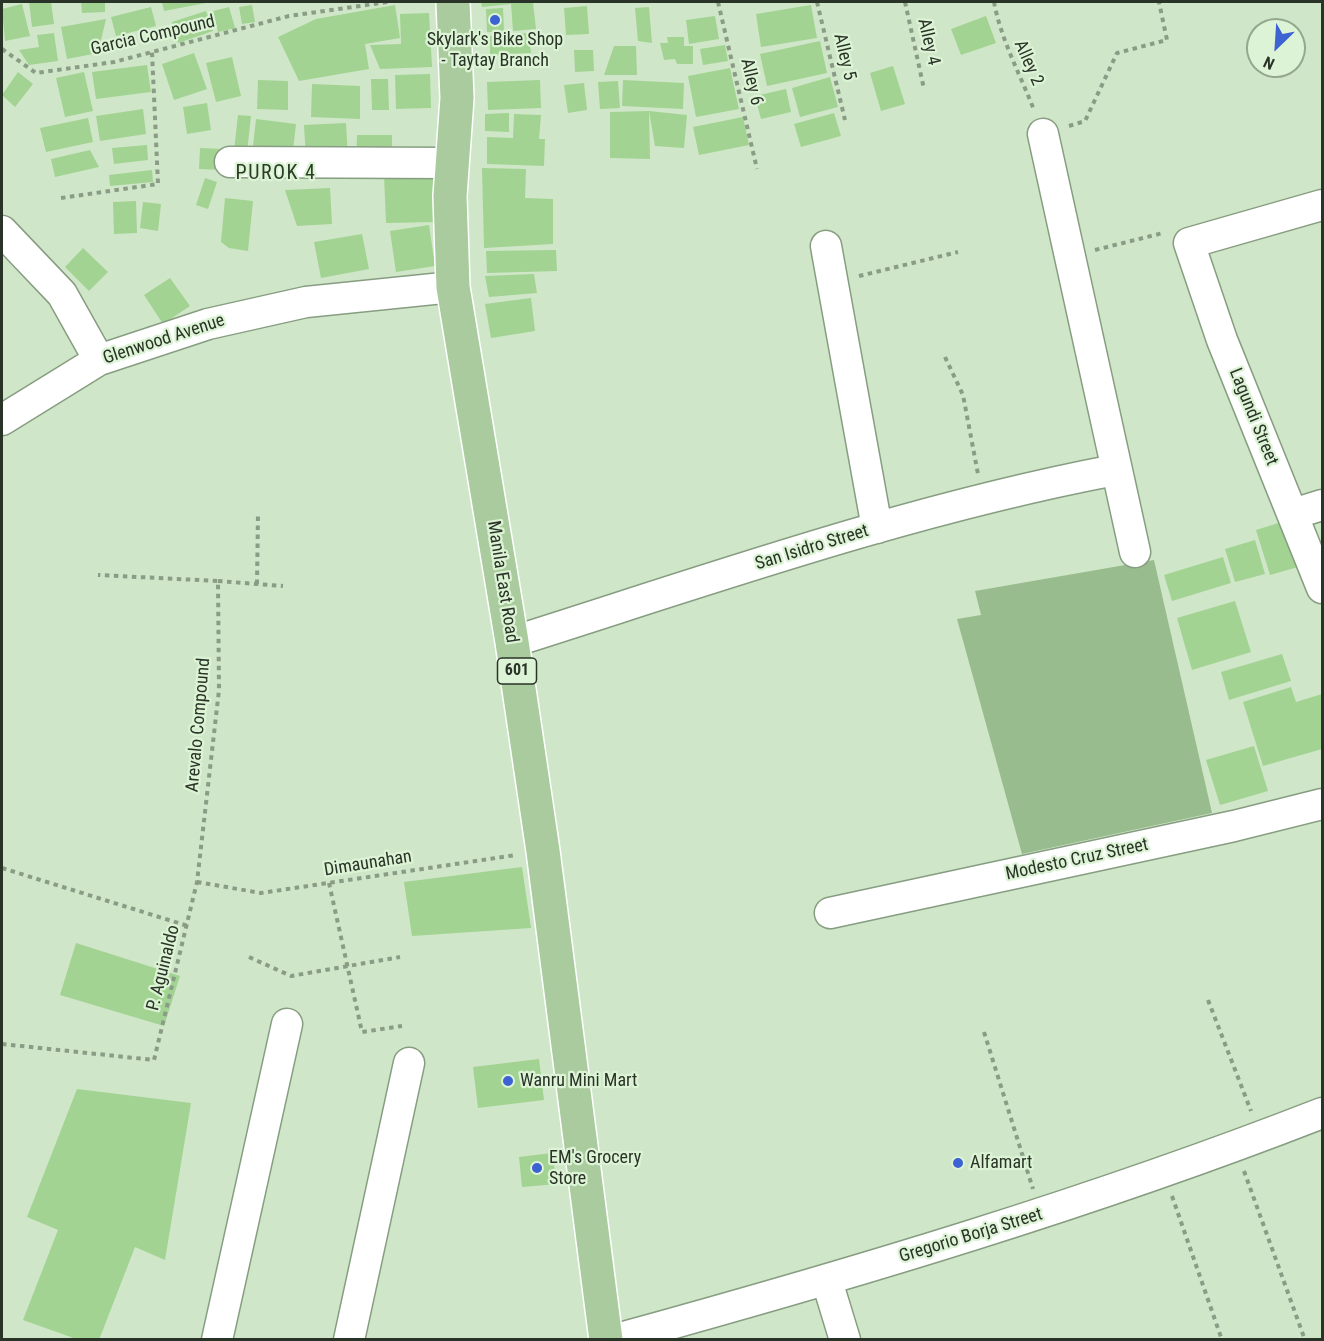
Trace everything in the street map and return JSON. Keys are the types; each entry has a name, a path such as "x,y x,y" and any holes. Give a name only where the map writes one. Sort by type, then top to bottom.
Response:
{"main road":[{"name":"Manila East Road","path":"453,2 457,98 450,196 453,287 512,642 543,851 606,1340"}],"street":[{"path":"1043,134 1115,470 1135,552"},
{"path":"230,162 452,163"},
{"path":"1189,243 1323,205"},
{"path":"3,237 62,294 99,360"},
{"name":"Lagundi Street","path":"1189,243 1222,340 1323,588"},
{"path":"826,246 877,528"},
{"name":"Glenwood Avenue","path":"2,420 99,360 208,324 306,302 453,287"},
{"name":"San Isidro Street","path":"512,642 877,528 983,498 1115,470"},
{"path":"1293,514 1323,505"},
{"name":"Modesto Cruz Street","path":"830,913 1234,826 1323,804"},
{"path":"217,1340 287,1024"},
{"path":"350,1340 409,1063"},
{"name":"Gregorio Borja Street","path":"613,1340 827,1281 1041,1215 1323,1113"},
{"path":"827,1281 845,1340"}],"path":[{"name":"Garcia Compound","path":"2,49 36,73 114,62 289,16 388,2"},
{"name":"Alley 6","path":"718,2 758,169"},
{"name":"Alley 5","path":"817,2 845,120"},
{"name":"Alley 4","path":"905,2 924,89"},
{"name":"Alley 2","path":"994,2 1007,50 1017,67 1043,134"},
{"path":"1043,134 1085,121 1117,53 1167,40 1159,2"},
{"path":"61,198 158,184 152,52"},
{"path":"1070,255 1174,231 1189,243"},
{"path":"832,282 958,252"},
{"path":"945,357 963,395 983,498"},
{"path":"257,584 258,514"},
{"path":"98,574 283,586"},
{"name":"Arevalo Compound","path":"197,882 219,690 218,581"},
{"name":"Dimaunahan","path":"197,882 261,893 543,851"},
{"path":"2,868 188,926"},
{"name":"P. Aguinaldo","path":"2,1044 154,1060 197,882"},
{"path":"329,883 362,1032 402,1026"},
{"path":"249,957 291,976 348,968 400,957"},
{"path":"1208,1000 1305,1340"},
{"path":"984,1032 1041,1215"},
{"path":"1163,1171 1222,1340"}],"green space":[{"path":"1154,560 1212,813 1022,854 957,619 981,615 975,591"}],"building":[{"path":"29,2 51,2 54,24 32,27"},
{"path":"81,2 105,2 105,12 82,13"},
{"path":"162,2 206,2 206,3 164,11"},
{"path":"481,2 533,2 536,29 513,31 511,4 482,7"},
{"path":"22,4 30,36 5,41 2,9"},
{"path":"252,5 255,22 242,24 239,7"},
{"path":"395,5 400,38 365,44 369,69 299,81 278,37 316,19"},
{"path":"811,5 817,38 761,47 756,14"},
{"path":"587,6 589,34 566,35 564,8"},
{"path":"151,7 156,26 116,36 111,17"},
{"path":"229,7 235,28 218,32 213,11"},
{"path":"649,7 652,43 638,41 635,8"},
{"name":"Skylark's Bike Shop - Taytay Branch","path":"503,8 504,32 487,32 486,9"},
{"path":"206,11 213,31 178,43 172,22"},
{"path":"429,13 432,67 380,69 370,45 401,44 400,14"},
{"path":"715,16 719,39 689,44 686,20"},
{"path":"986,16 996,43 961,55 951,29"},
{"path":"106,19 98,53 67,59 61,27"},
{"path":"54,33 58,61 29,65 19,50 39,47 37,35"},
{"path":"529,33 531,53 490,55 490,36"},
{"path":"667,37 684,37 684,46 693,46 693,64 677,64 675,59 664,60 660,43 668,43"},
{"path":"820,41 827,73 767,86 760,54"},
{"path":"725,45 728,61 703,65 700,49"},
{"path":"614,46 636,46 637,75 604,75"},
{"path":"574,50 593,50 594,71 575,72"},
{"path":"194,53 207,89 174,100 162,64"},
{"path":"232,57 241,96 216,102 206,63"},
{"path":"147,65 151,92 96,99 92,72"},
{"path":"893,66 905,104 881,111 870,73"},
{"path":"730,68 739,109 696,117 688,76"},
{"path":"18,72 33,84 15,107 2,95"},
{"path":"84,72 93,111 65,117 56,78"},
{"path":"430,74 431,108 396,109 395,75"},
{"path":"830,77 838,107 800,117 792,88"},
{"path":"371,79 388,79 389,110 372,110"},
{"path":"258,80 288,81 288,110 257,109"},
{"path":"540,80 541,108 488,110 487,82"},
{"path":"623,80 684,83 683,109 622,106"},
{"path":"618,81 620,108 600,109 598,82"},
{"path":"584,83 587,110 568,113 564,85"},
{"path":"312,84 360,86 360,119 311,117"},
{"path":"786,89 791,112 761,119 755,96"},
{"path":"207,103 211,130 187,134 183,107"},
{"path":"143,109 146,134 100,141 96,116"},
{"path":"649,111 687,115 684,148 655,146"},
{"path":"649,111 650,159 610,158 610,112"},
{"path":"509,113 509,132 485,131 485,114"},
{"path":"834,113 841,136 801,147 794,124"},
{"path":"514,114 541,115 539,139 545,139 544,166 487,164 487,137 513,138"},
{"path":"238,115 251,116 247,153 234,151"},
{"path":"743,117 749,145 699,155 693,127"},
{"path":"88,118 93,142 46,152 40,128"},
{"path":"256,119 296,124 292,159 252,155"},
{"path":"346,123 348,158 306,160 304,125"},
{"path":"357,135 392,135 392,159 356,158"},
{"path":"147,145 148,160 114,164 112,148"},
{"path":"200,148 224,149 223,170 199,169"},
{"path":"90,150 99,167 55,177 51,159"},
{"path":"482,168 526,169 525,198 553,199 553,244 484,248"},
{"path":"152,170 153,182 110,186 109,175"},
{"path":"433,173 435,222 386,223 384,175"},
{"path":"205,178 217,182 208,209 196,205"},
{"path":"330,188 332,224 297,226 285,190"},
{"path":"225,198 253,201 248,251 229,248 221,242"},
{"path":"136,201 137,233 114,234 113,202"},
{"path":"143,202 161,204 158,231 140,228"},
{"path":"429,225 435,266 396,272 390,231"},
{"path":"362,234 369,269 321,278 314,242"},
{"path":"83,248 108,272 89,291 65,267"},
{"path":"556,250 557,271 487,273 486,251"},
{"path":"534,274 537,293 489,297 485,276"},
{"path":"170,278 190,306 163,324 144,295"},
{"path":"531,298 535,331 491,338 485,304"},
{"path":"1291,519 1305,565 1270,575 1256,530"},
{"path":"1255,540 1265,574 1235,582 1225,549"},
{"path":"1223,557 1231,583 1172,601 1164,575"},
{"path":"1235,601 1251,652 1192,670 1177,618"},
{"path":"1282,654 1291,681 1229,700 1221,672"},
{"path":"1291,687 1296,702 1322,694 1322,749 1263,766 1243,702"},
{"path":"1254,746 1268,791 1220,805 1206,760"},
{"path":"522,867 531,928 412,936 404,882"},
{"path":"76,943 180,976 164,1026 60,995"},
{"name":"Wanru Mini Mart","path":"539,1059 544,1100 478,1108 473,1067"},
{"path":"77,1089 191,1103 165,1260 135,1247 99,1340 79,1340 23,1320 58,1230 27,1217"},
{"name":"EM's Grocery Store","path":"552,1153 557,1184 522,1187 519,1157"}],"place":[{"name":"Skylark's Bike Shop - Taytay Branch","path":"495,20"},
{"name":"Wanru Mini Mart","path":"508,1081"},
{"name":"Alfamart","path":"958,1163"},
{"name":"EM's Grocery Store","path":"537,1168"}],"district":[{"name":"PUROK 4","path":"276,174"}]}
